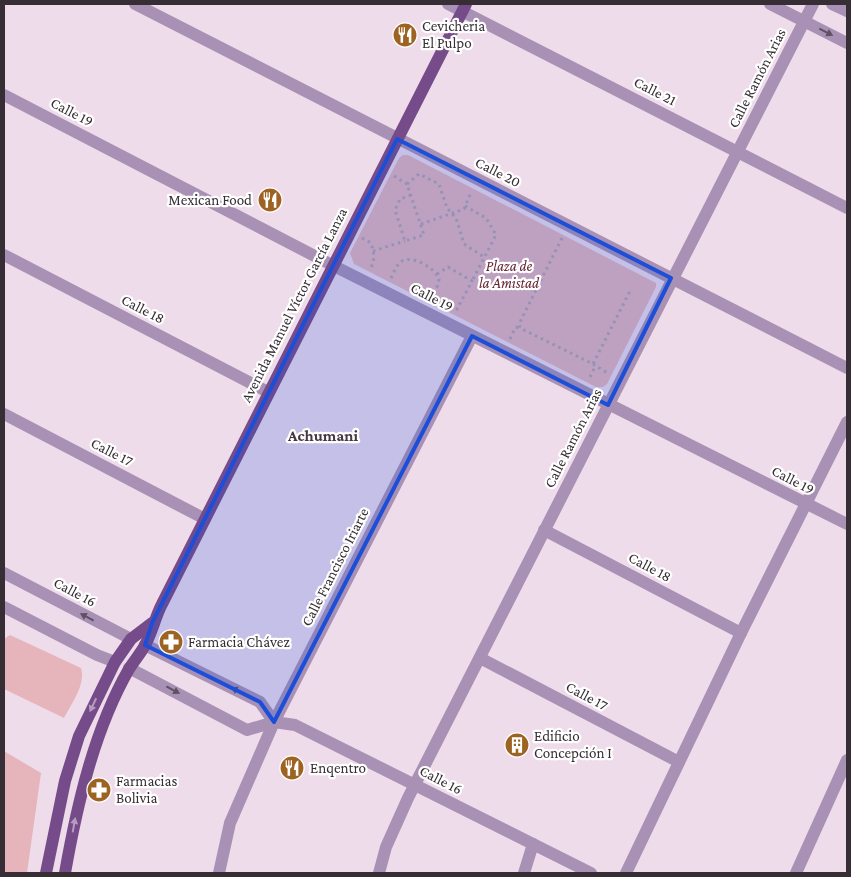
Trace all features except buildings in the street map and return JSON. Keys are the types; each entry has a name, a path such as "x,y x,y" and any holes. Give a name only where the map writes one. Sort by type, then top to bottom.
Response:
{"main road":[{"name":"Avenida Manuel Víctor García Lanza","path":"146,645 152,622 332,265 465,7"},
{"name":"Avenida Manuel Víctor García Lanza","path":"115,662 131,639 152,622"},
{"path":"65,873 76,813 86,774 130,668 146,645 131,639"},
{"path":"46,873 65,781 79,736 115,662 130,668"}],"street":[{"name":"Calle 20","path":"135,4 847,368"},
{"name":"Calle 21","path":"448,4 465,7 847,208"},
{"path":"770,4 847,43"},
{"name":"Calle Ramón Arias","path":"379,873 386,847 415,785 671,278 738,152 813,4"},
{"path":"832,4 847,12"},
{"name":"Calle 19","path":"4,95 332,265 847,524"},
{"name":"Calle 18","path":"4,255 268,392"},
{"name":"Calle Francisco Iriarte","path":"219,873 230,823 274,722 472,336"},
{"name":"Calle 17","path":"4,414 205,519"},
{"path":"626,873 804,504 847,422"},
{"name":"Calle 18","path":"544,530 741,633"},
{"name":"Calle 16","path":"4,573 131,639"},
{"path":"4,607 97,655 115,662"},
{"path":"146,645 260,702 274,722"},
{"name":"Calle 17","path":"480,658 679,762"},
{"name":"Calle 16","path":"130,668 247,730 274,722 295,725 591,873"},
{"path":"796,873 847,760"},
{"path":"524,873 533,844"}],"path":[{"path":"389,185 397,169"},
{"path":"408,184 419,174 439,184 447,208 456,218 464,244 484,257"},
{"path":"373,251 424,235 408,184 393,176"},
{"path":"464,187 480,195"},
{"path":"421,224 464,209 472,191"},
{"path":"405,241 395,210 400,199 411,195"},
{"path":"455,312 496,235 486,218 465,206"},
{"path":"358,246 366,229"},
{"path":"554,232 570,241"},
{"path":"362,238 371,242 375,258 370,268"},
{"path":"511,338 560,240"},
{"path":"391,279 397,266 403,260 411,260 433,270 439,279 436,290 424,296 432,300"},
{"path":"363,265 377,272"},
{"path":"437,274 448,267 472,281"},
{"path":"384,275 399,283"},
{"path":"593,383 589,378 594,365 630,291"},
{"path":"448,308 463,316"},
{"path":"518,327 594,365 606,373"},
{"path":"502,336 518,344"},
{"path":"605,382 614,365"}],"highlighted area":[{"path":"397,139 671,278 608,405 472,336 274,722 260,702 145,645 152,623"}],"green space":[{"name":"Plaza de la Amistad","path":"403,155 408,155 656,283 656,287 607,384 603,387 596,387 354,264 350,253 399,158"},
{"path":"10,635 81,668 82,680 80,687 64,718 4,689 4,639"},
{"path":"4,751 41,773 27,873 4,873"}],"place":[{"name":"Cevicheria El Pulpo","path":"405,35"},
{"name":"Mexican Food","path":"270,200"},
{"name":"Farmacia Chávez","path":"171,642"},
{"name":"Edificio Concepción I","path":"517,745"},
{"name":"Enqentro","path":"292,768"},
{"name":"Farmacias Bolivia","path":"99,790"}],"district":[{"name":"Achumani","path":"323,435"}]}
